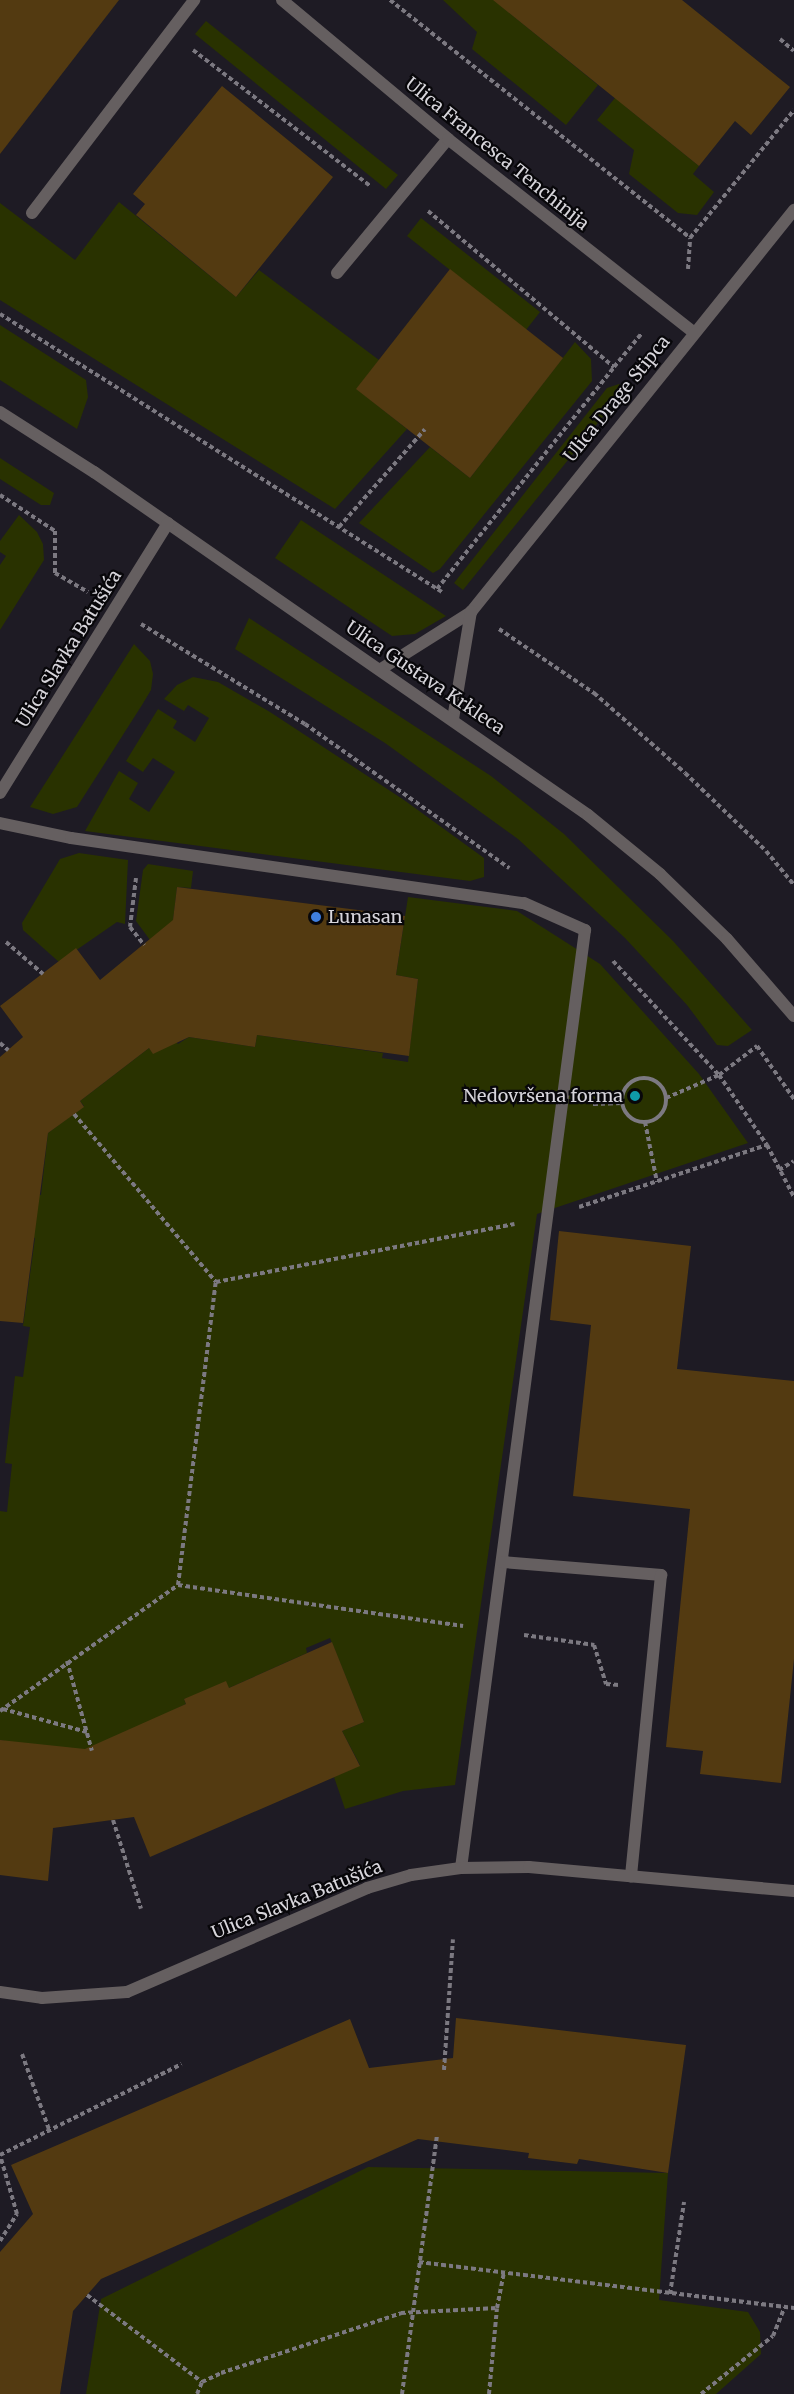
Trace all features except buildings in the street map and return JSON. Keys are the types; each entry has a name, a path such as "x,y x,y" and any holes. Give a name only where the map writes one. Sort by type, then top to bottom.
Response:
{"street":[{"path":"32,213 194,0"},
{"name":"Ulica Francesca Tenchinija","path":"284,1 448,139 693,332"},
{"path":"337,273 448,139"},
{"name":"Ulica Drage Stipca","path":"381,669 471,612 693,332 794,210"},
{"name":"Ulica Gustava Krkleca","path":"0,412 168,523 588,815 660,874 727,939 794,1016"},
{"name":"Ulica Slavka Batušića","path":"0,793 168,523"},
{"name":"Ulica Drage Stipca","path":"453,719 471,612"},
{"path":"0,823 141,848 524,903 585,930 461,1868"},
{"path":"503,1562 661,1575 631,1876"},
{"name":"Ulica Slavka Batušića","path":"0,1992 42,1998 127,1992 367,1888 411,1875 461,1868 529,1867 794,1891"}],"path":[{"path":"390,0 512,93 690,238"},
{"path":"169,31 394,204"},
{"path":"780,39 794,51"},
{"path":"688,269 690,238 794,110"},
{"path":"405,192 614,367"},
{"path":"0,314 437,588 644,331"},
{"path":"339,527 425,429"},
{"path":"0,495 55,531 55,573 91,594"},
{"path":"146,628 196,654 305,724 512,870"},
{"path":"498,628 594,693 685,773 765,851 794,885"},
{"path":"141,848 130,927 144,945"},
{"path":"585,930 718,1075 767,1145 794,1197"},
{"path":"6,942 43,974"},
{"path":"0,1043 8,1050"},
{"path":"666,1098 654,1080 640,1078 627,1086 622,1100 626,1113 645,1122 658,1117 666,1098 718,1075 757,1046 794,1099"},
{"path":"74,1114 216,1282 178,1585"},
{"path":"645,1122 657,1182"},
{"path":"216,1282 548,1218 767,1145"},
{"path":"779,1170 794,1161"},
{"path":"1,1710 67,1661 178,1585 594,1645 606,1684 650,1689"},
{"path":"67,1661 92,1751"},
{"path":"1,1710 87,1732"},
{"path":"113,1820 141,1909"},
{"path":"444,2070 453,1939"},
{"path":"22,2054 50,2132"},
{"path":"0,2241 17,2214 17,2204 0,2155 182,2064"},
{"path":"402,2394 437,2134"},
{"path":"670,2294 684,2202"},
{"path":"8,2231 14,2236"},
{"path":"419,2262 794,2308"},
{"path":"489,2394 497,2308 504,2272"},
{"path":"87,2295 202,2382"},
{"path":"701,2394 773,2336 785,2307"},
{"path":"197,2394 202,2382 353,2329 413,2313 497,2308"}],"green space":[{"path":"443,0 505,0 501,6 598,85 566,125 472,49 477,32"},
{"path":"206,21 398,175 386,189 195,34"},
{"path":"619,93 626,107 699,166 693,174 714,192 697,215 678,213 629,174 634,150 597,120"},
{"path":"119,202 236,297 259,270 379,360 357,389 407,429 335,509 0,300 0,203 75,260"},
{"path":"421,218 540,312 526,330 407,236"},
{"path":"0,325 86,380 88,397 77,429 0,380"},
{"path":"575,342 591,359 592,381 440,569 433,573 359,523 430,447 470,478"},
{"path":"619,384 627,387 463,590 454,583 607,388"},
{"path":"0,458 54,493 50,505 41,505 0,479"},
{"path":"19,515 37,532 43,544 44,560 0,630 0,565 6,556 0,552 0,541"},
{"path":"301,520 446,616 415,634 392,636 275,558"},
{"path":"249,618 491,776 564,834 673,941 752,1030 728,1046 717,1045 687,1005 625,938 518,839 385,743 235,649"},
{"path":"134,644 150,661 153,674 151,690 77,807 53,814 30,807"},
{"path":"193,677 218,682 270,712 404,800 484,858 484,877 470,881 85,831 119,771 138,783 129,799 149,812 175,772 153,758 143,772 126,761 158,709 177,721 173,728 195,742 209,718 188,705 184,711 164,699 177,685"},
{"path":"79,853 128,860 125,924 117,922 59,962 23,930 22,923 60,859"},
{"path":"148,864 193,871 191,888 177,887 169,955 150,940 136,921 143,870"},
{"path":"408,897 517,911 600,964 699,1074 748,1143 537,1214 455,1785 403,1791 345,1809 334,1777 360,1765 342,1731 364,1722 330,1638 306,1648 307,1653 229,1688 184,1699 186,1704 82,1756 0,1740 0,1511 7,1512 12,1464 5,1463 15,1376 23,1377 30,1327 23,1326 35,1238 28,1237 34,1195 41,1195 48,1133 84,1106 80,1101 149,1048 153,1053 173,1039 178,1044 189,1037 255,1047 257,1035 383,1053 382,1058 408,1062 418,979 396,975"},
{"path":"368,2167 668,2173 659,2300 748,2312 760,2332 761,2354 716,2394 86,2394 101,2299"}],"place":[{"name":"Lunasan","path":"316,917"},
{"name":"Nedovršena forma","path":"635,1096"}]}
